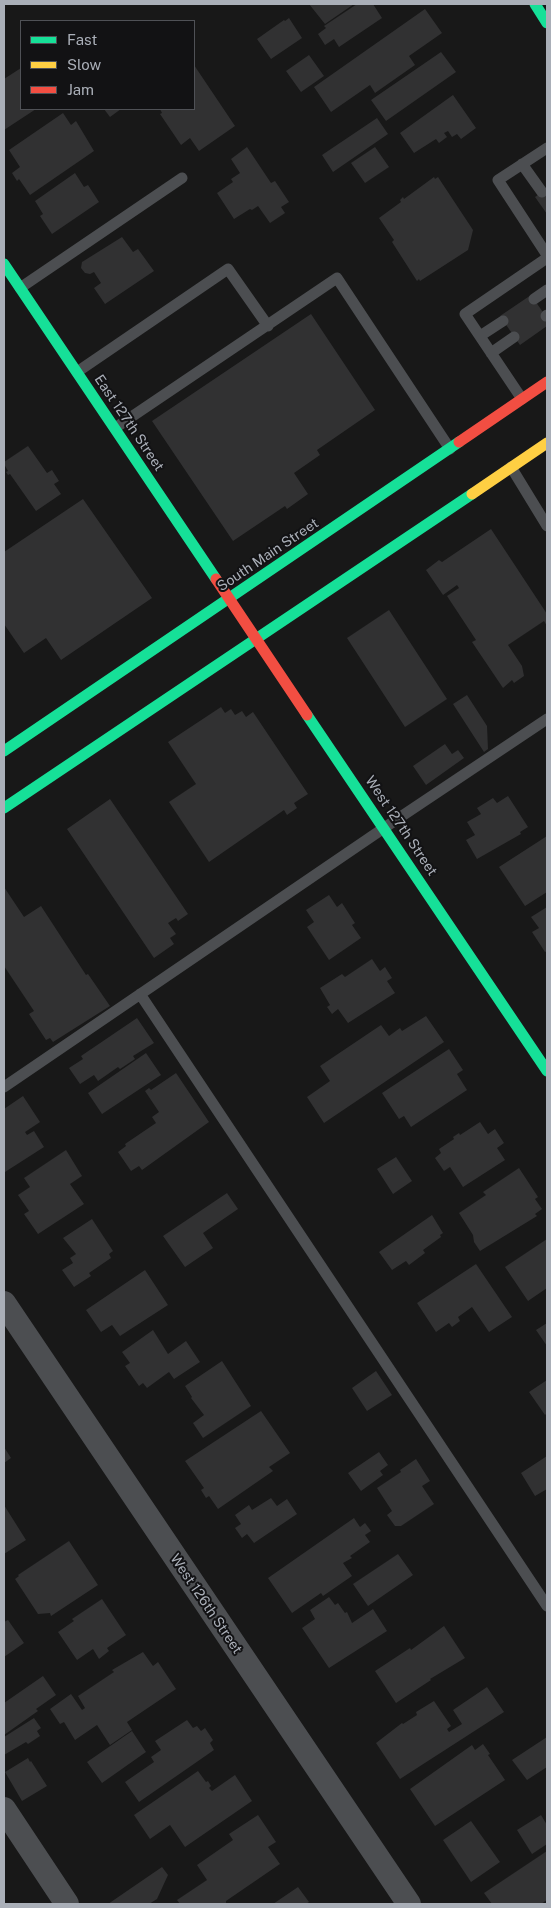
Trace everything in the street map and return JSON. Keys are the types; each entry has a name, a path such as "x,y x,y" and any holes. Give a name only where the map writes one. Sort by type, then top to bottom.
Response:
{"main road":[{"path":"535,4 547,22"},
{"name":"East 127th Street","path":"4,264 230,598"},
{"name":"South Main Street","path":"4,751 348,520 547,382"},
{"path":"4,808 547,443"},
{"name":"West 127th Street","path":"230,598 547,1071"}],"street":[{"name":"West 126th Street","path":"4,1303 409,1904"},
{"path":"4,1809 67,1904"}],"lane":[{"path":"522,399 465,314 547,256 498,180 522,164 545,154"},
{"path":"522,164 542,192"},
{"path":"20,288 182,178"},
{"path":"77,372 228,269 268,326"},
{"path":"115,428 337,278 450,449"},
{"path":"534,299 547,290"},
{"path":"480,336 503,321"},
{"path":"491,353 514,337"},
{"path":"511,467 546,522"},
{"path":"4,1087 547,719"},
{"path":"140,994 547,1606"}],"building":[{"path":"309,4 354,4 325,24"},
{"path":"357,4 373,4 382,18 339,47 334,39 325,45 318,34 326,28 324,26"},
{"path":"425,9 442,33 409,56 415,65 375,93 370,85 331,112 314,87"},
{"path":"289,18 302,38 271,59 257,39"},
{"path":"441,52 456,72 386,121 371,100"},
{"path":"309,55 324,76 301,92 286,71"},
{"path":"195,66 235,126 199,151 190,138 181,145 160,114 162,113 160,110 195,110"},
{"path":"20,69 20,110 34,110 4,130 4,79"},
{"path":"453,95 476,128 461,139 457,134 452,137 448,131 444,133 447,137 439,143 436,139 414,153 400,133"},
{"path":"105,110 120,110 110,117"},
{"path":"63,113 71,125 76,121 94,151 30,195 19,179 17,181 12,173 20,167 9,150"},
{"path":"377,118 388,134 333,172 322,155"},
{"path":"247,147 271,183 275,181 289,202 281,207 285,213 270,223 258,206 234,219 217,193 233,182 231,179 240,173 231,159"},
{"path":"375,147 389,167 365,183 351,163"},
{"path":"75,173 84,187 88,185 99,202 52,234 40,216 43,214 35,201"},
{"path":"434,177 435,179 438,177 473,230 468,250 420,281 419,279 417,281 379,218 401,202 400,200 403,197 404,199"},
{"path":"547,189 547,214 535,197"},
{"path":"122,237 133,252 138,249 154,271 105,304 94,288 101,283 94,272 90,274 85,273 81,268 82,262"},
{"path":"531,295 547,318 547,326 520,345 500,316"},
{"path":"311,314 375,410 317,450 320,455 294,473 308,494 287,509 285,506 233,541 152,421"},
{"path":"28,446 47,473 52,470 59,481 54,484 61,494 36,511 10,474 8,475 4,464 4,462"},
{"path":"83,499 152,598 61,660 46,638 24,653 4,624 4,552"},
{"path":"491,529 547,614 547,626 544,621 508,645 522,666 524,676 514,683 512,680 503,688 472,642 476,640 447,596 459,588 457,585 443,595 426,570 439,560 442,562"},
{"path":"389,610 447,699 405,727 347,638"},
{"path":"467,695 487,726 488,749 484,752 453,704"},
{"path":"221,707 225,713 231,709 235,715 242,711 246,717 253,712 308,794 294,803 297,808 287,815 284,810 209,862 169,802 196,784 168,742"},
{"path":"445,744 452,754 458,750 464,758 426,785 413,766"},
{"path":"508,796 528,827 520,832 521,834 477,859 466,840 475,835 467,822 481,814 477,808 493,798 497,803"},
{"path":"110,799 188,914 178,921 176,918 168,923 176,934 170,938 174,944 154,958 67,829"},
{"path":"547,836 547,892 525,906 499,867"},
{"path":"4,887 24,917 41,906 86,975 88,974 110,1006 53,1042 50,1038 46,1040 29,1014 34,1011 4,966"},
{"path":"329,895 337,907 342,903 355,923 352,925 361,938 329,960 307,927 314,922 306,910"},
{"path":"547,907 547,951 545,952 532,932 539,928 531,917"},
{"path":"372,959 380,971 385,967 392,978 387,981 395,993 348,1023 338,1009 332,1014 327,1007 330,1005 320,988 342,974 345,977"},
{"path":"426,1016 444,1042 324,1123 307,1097 330,1081 320,1066 381,1025 389,1036 400,1028 402,1031"},
{"path":"137,1018 154,1043 133,1056 135,1059 120,1069 118,1067 98,1081 94,1075 80,1084 69,1068 83,1059 81,1056"},
{"path":"449,1049 463,1070 457,1074 467,1090 411,1127 404,1116 399,1119 382,1093"},
{"path":"146,1053 161,1075 102,1114 88,1093"},
{"path":"176,1073 209,1122 142,1170 139,1166 131,1171 118,1152 126,1146 125,1144 156,1123 152,1117 159,1112 145,1091 149,1088 151,1090"},
{"path":"23,1096 40,1122 25,1132 27,1135 34,1131 44,1147 5,1172 4,1109"},
{"path":"480,1122 488,1134 495,1129 504,1143 497,1148 505,1160 463,1187 450,1167 444,1171 435,1158 441,1153 439,1149 454,1139 453,1137 459,1133 460,1135"},
{"path":"66,1150 82,1176 70,1184 84,1204 38,1234 24,1214 29,1211 18,1195 30,1187 24,1178"},
{"path":"396,1157 412,1181 393,1194 377,1169"},
{"path":"519,1168 538,1197 535,1199 542,1209 535,1214 537,1216 480,1251 474,1242 473,1235 459,1213 486,1195 483,1192"},
{"path":"227,1193 238,1209 203,1233 213,1248 185,1267 163,1236"},
{"path":"432,1215 443,1233 440,1235 441,1237 423,1250 425,1253 409,1265 406,1261 392,1270 379,1252"},
{"path":"92,1219 113,1251 109,1254 111,1258 89,1273 91,1276 74,1287 62,1270 73,1263 70,1258 76,1254 63,1238"},
{"path":"547,1239 547,1288 528,1301 505,1267"},
{"path":"476,1264 512,1317 489,1332 472,1307 458,1317 460,1321 452,1327 449,1323 436,1332 417,1303"},
{"path":"145,1270 168,1305 120,1336 112,1325 101,1332 86,1310"},
{"path":"547,1323 547,1346 536,1330"},
{"path":"153,1330 168,1354 186,1341 200,1362 174,1379 169,1372 147,1388 143,1383 139,1386 125,1366 130,1363 122,1352"},
{"path":"222,1361 251,1406 203,1438 193,1423 204,1415 191,1398 185,1386"},
{"path":"376,1371 392,1395 367,1411 352,1388"},
{"path":"547,1380 547,1413 545,1415 529,1392"},
{"path":"261,1411 290,1453 269,1467 273,1471 218,1509 209,1496 206,1498 201,1490 204,1488 185,1461"},
{"path":"4,1447 11,1458 4,1463"},
{"path":"379,1452 388,1465 380,1471 383,1475 361,1491 348,1473"},
{"path":"547,1456 547,1489 535,1496 521,1473"},
{"path":"416,1459 430,1481 422,1486 434,1504 401,1526 395,1526 387,1515 392,1511 377,1488"},
{"path":"271,1498 277,1506 287,1499 297,1514 254,1543 247,1534 242,1538 235,1528 241,1524 235,1515 249,1505 252,1510"},
{"path":"4,1505 26,1540 4,1554"},
{"path":"354,1518 360,1527 365,1523 371,1531 365,1535 370,1542 350,1556 352,1558 343,1563 352,1576 323,1596 321,1593 292,1613 268,1578"},
{"path":"69,1541 98,1585 51,1616 50,1613 38,1614 15,1579 18,1575"},
{"path":"398,1554 413,1575 368,1606 353,1584"},
{"path":"329,1597 335,1605 338,1603 345,1613 347,1612 352,1623 373,1609 387,1631 329,1668 302,1628 315,1619 310,1610"},
{"path":"102,1599 126,1635 107,1648 109,1651 99,1659 93,1649 77,1660 58,1632 74,1621 72,1619"},
{"path":"8,1620 24,1643 4,1657 4,1622"},
{"path":"444,1626 465,1658 430,1679 396,1703 375,1671 410,1648 411,1650"},
{"path":"143,1652 153,1666 158,1662 176,1689 127,1722 132,1730 110,1745 97,1725 75,1740 64,1722 60,1724 50,1709 71,1694 82,1710 85,1708 78,1696 114,1672 112,1670"},
{"path":"43,1676 56,1695 36,1709 38,1711 4,1735 4,1703"},
{"path":"487,1687 504,1712 400,1779 376,1743 402,1723 417,1715 416,1712 434,1701 451,1726 447,1729 449,1732 462,1724 453,1710"},
{"path":"34,1718 41,1728 37,1731 40,1736 4,1755 4,1737"},
{"path":"187,1720 193,1728 197,1726 201,1731 205,1728 213,1740 210,1743 214,1750 139,1802 125,1782 154,1762 151,1757 161,1750 155,1741"},
{"path":"132,1731 146,1752 102,1783 87,1762"},
{"path":"547,1737 547,1767 527,1780 512,1760"},
{"path":"483,1744 505,1780 435,1826 410,1789 472,1745 475,1750"},
{"path":"28,1758 47,1786 22,1801 5,1772"},
{"path":"198,1771 206,1782 208,1781 211,1786 209,1788 212,1791 235,1775 252,1801 185,1847 170,1825 150,1839 134,1815"},
{"path":"258,1815 276,1842 268,1847 280,1864 226,1901 226,1904 180,1904 177,1900 207,1880 197,1865 233,1840 229,1834"},
{"path":"541,1815 547,1825 547,1844 532,1854 517,1830"},
{"path":"471,1821 500,1862 471,1882 443,1840"},
{"path":"547,1851 547,1900 541,1904 492,1904 484,1893"},
{"path":"162,1867 168,1875 157,1899 149,1904 108,1904"},
{"path":"298,1887 309,1902 306,1904 273,1904"}],"traffic: fast":[{"path":"535,4 547,23"},
{"path":"4,264 216,579"},
{"path":"4,751 459,442"},
{"path":"4,808 472,494"},
{"path":"307,715 547,1071"}],"traffic: slow":[{"path":"472,494 547,443"}],"traffic: jam":[{"path":"459,442 547,382"},
{"path":"216,579 307,715"}]}
